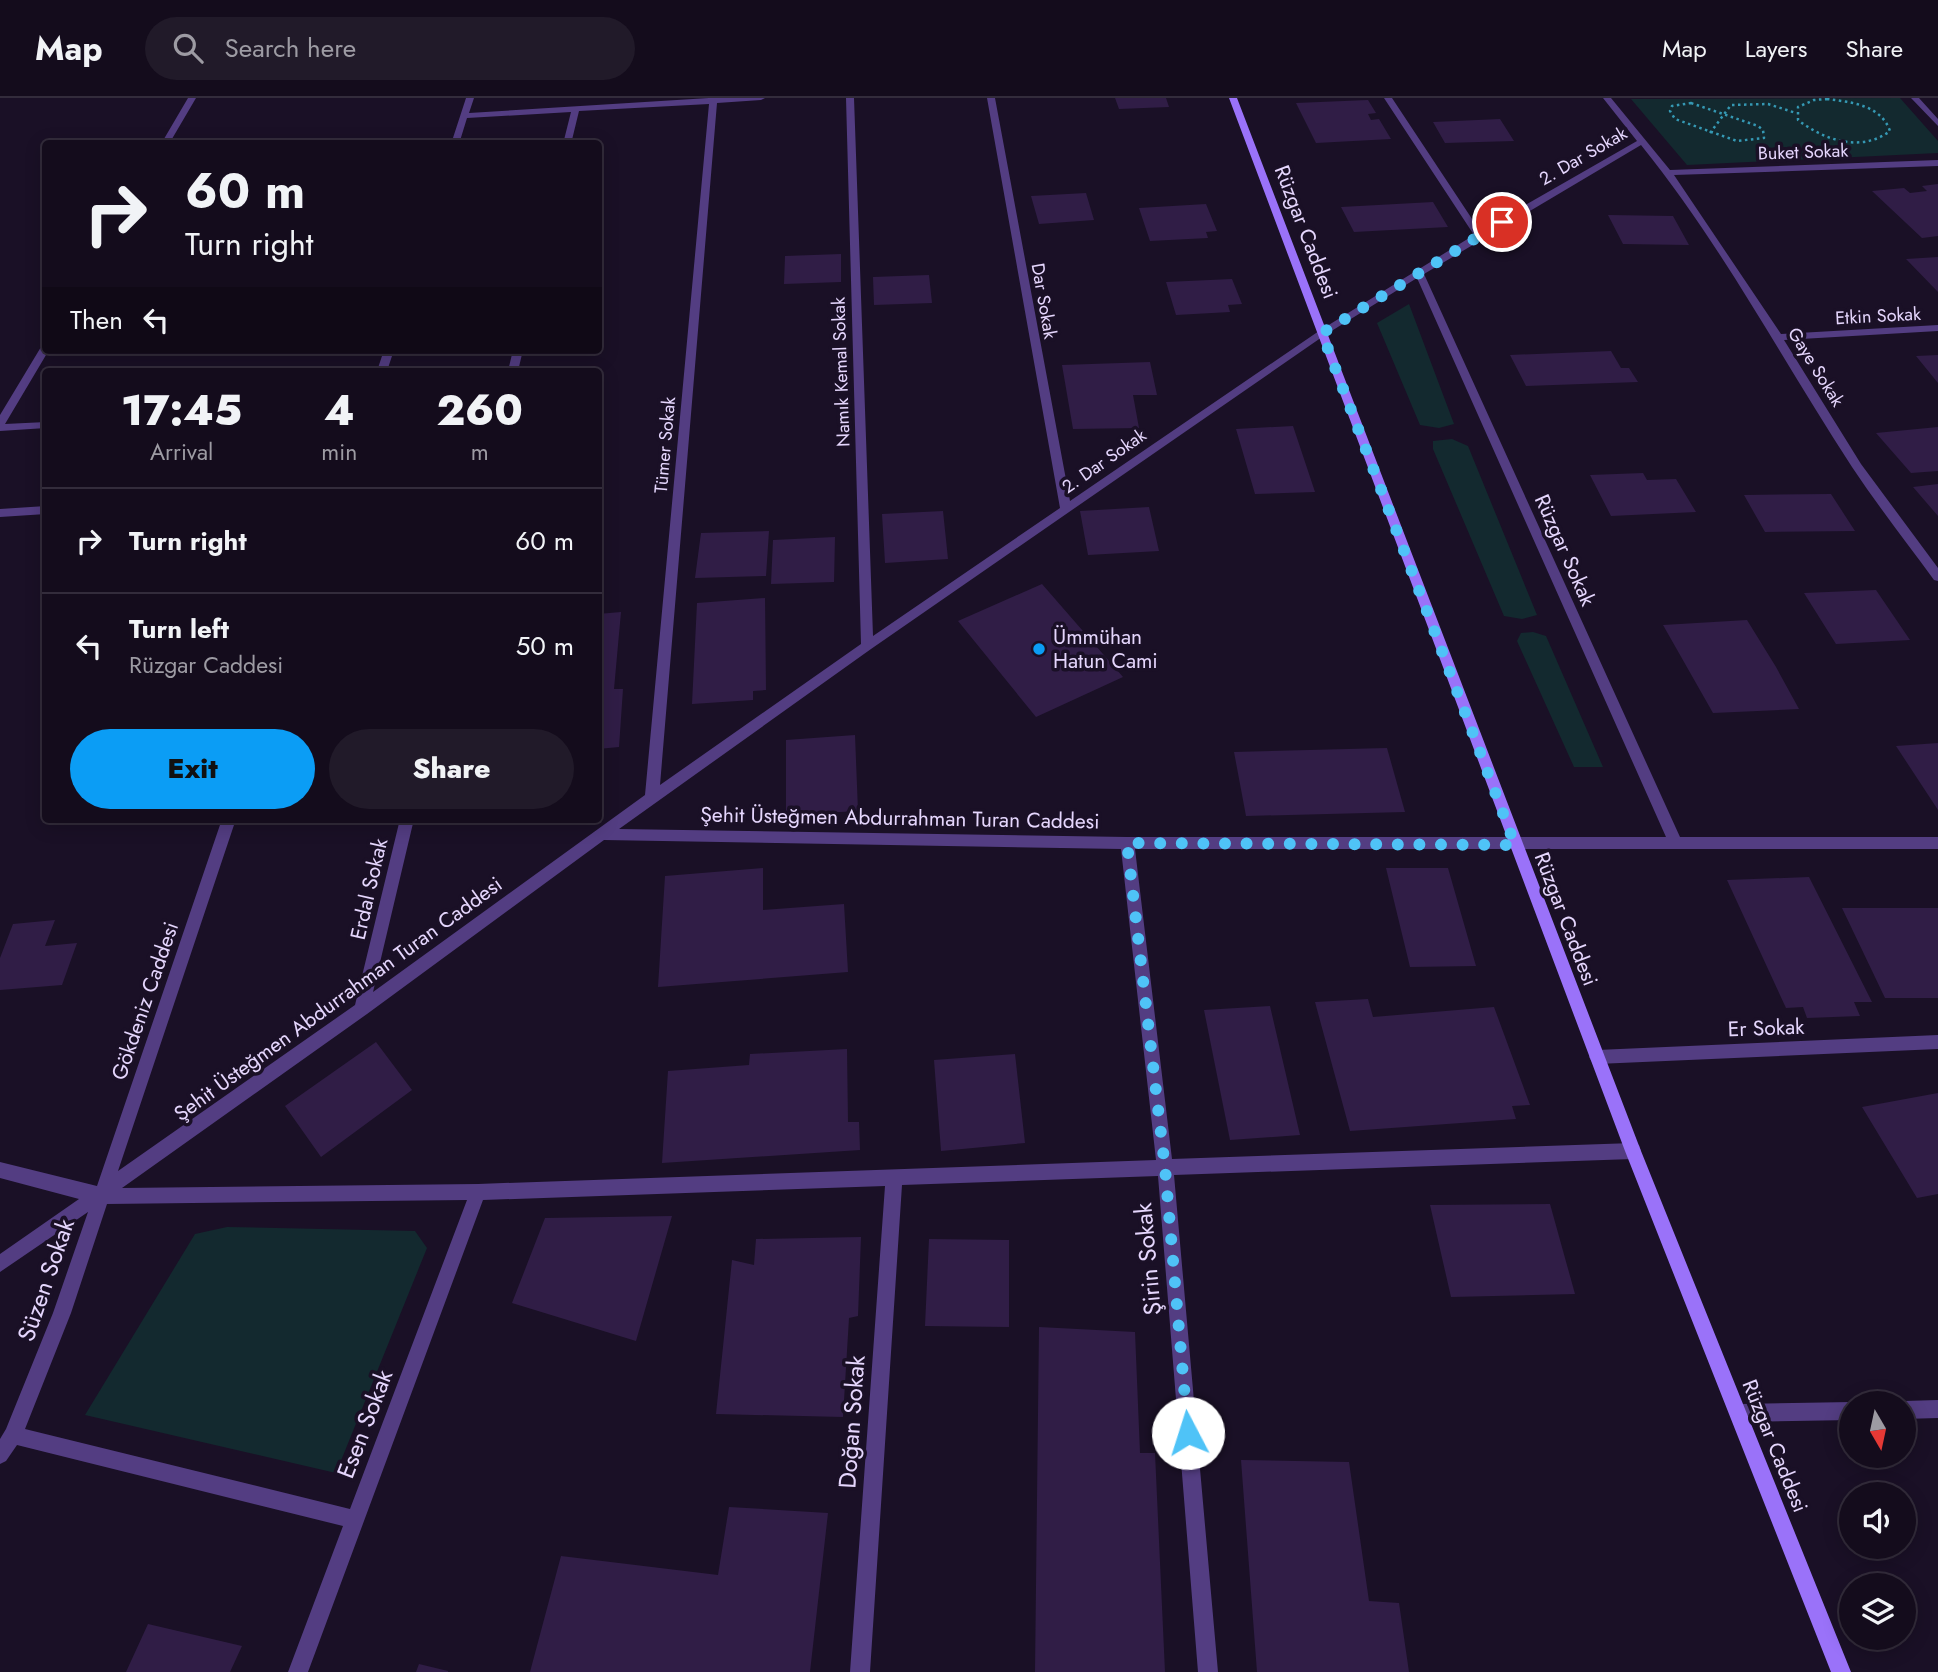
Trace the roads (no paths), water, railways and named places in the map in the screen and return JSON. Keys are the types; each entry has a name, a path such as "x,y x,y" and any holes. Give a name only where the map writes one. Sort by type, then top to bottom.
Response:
{"main road":[{"name":"Rüzgar Caddesi","path":"1233,98 1633,1151 1740,1413 1841,1672"}],"street":[{"path":"167,140 192,98"},
{"path":"456,140 470,98"},
{"path":"464,116 761,98"},
{"name":"Namık Kemal Sokak","path":"850,98 867,646"},
{"name":"Dar Sokak","path":"990,98 1066,509"},
{"path":"1388,98 1479,236"},
{"name":"Gaye Sokak","path":"1607,98 1668,173 1778,337 1857,466 1938,577"},
{"path":"1915,98 1938,124"},
{"name":"Tümer Sokak","path":"652,796 713,99"},
{"path":"568,140 575,110"},
{"name":"2. Dar Sokak","path":"601,834 867,646 1322,333 1479,236 1643,141"},
{"name":"Buket Sokak","path":"1668,173 1938,163"},
{"name":"Rüzgar Sokak","path":"1419,272 1676,844"},
{"name":"Etkin Sokak","path":"1778,337 1938,328"},
{"path":"0,426 42,354"},
{"path":"0,426 42,425"},
{"path":"0,513 42,510"},
{"name":"Gökdeniz Caddesi","path":"101,1196 228,823"},
{"name":"Erdal Sokak","path":"362,1009 406,823"},
{"name":"Şehit Üsteğmen Abdurrahman Turan Caddesi","path":"0,1264 101,1196 601,834 1127,843 1938,843"},
{"name":"Şirin Sokak","path":"1127,843 1165,1168 1208,1672"},
{"name":"Er Sokak","path":"1597,1057 1938,1042"},
{"path":"0,1170 101,1196 478,1192 1633,1151"},
{"name":"Doğan Sokak","path":"860,1672 894,1176"},
{"name":"Esen Sokak","path":"298,1672 478,1192"},
{"name":"Süzen Sokak","path":"0,1455 13,1435 62,1313 101,1196"},
{"path":"1916,1410 1938,1409"},
{"path":"1740,1413 1839,1411"},
{"path":"13,1435 355,1520"}],"place":[{"name":"Ümmühan Hatun Cami","path":"1039,649"}]}
